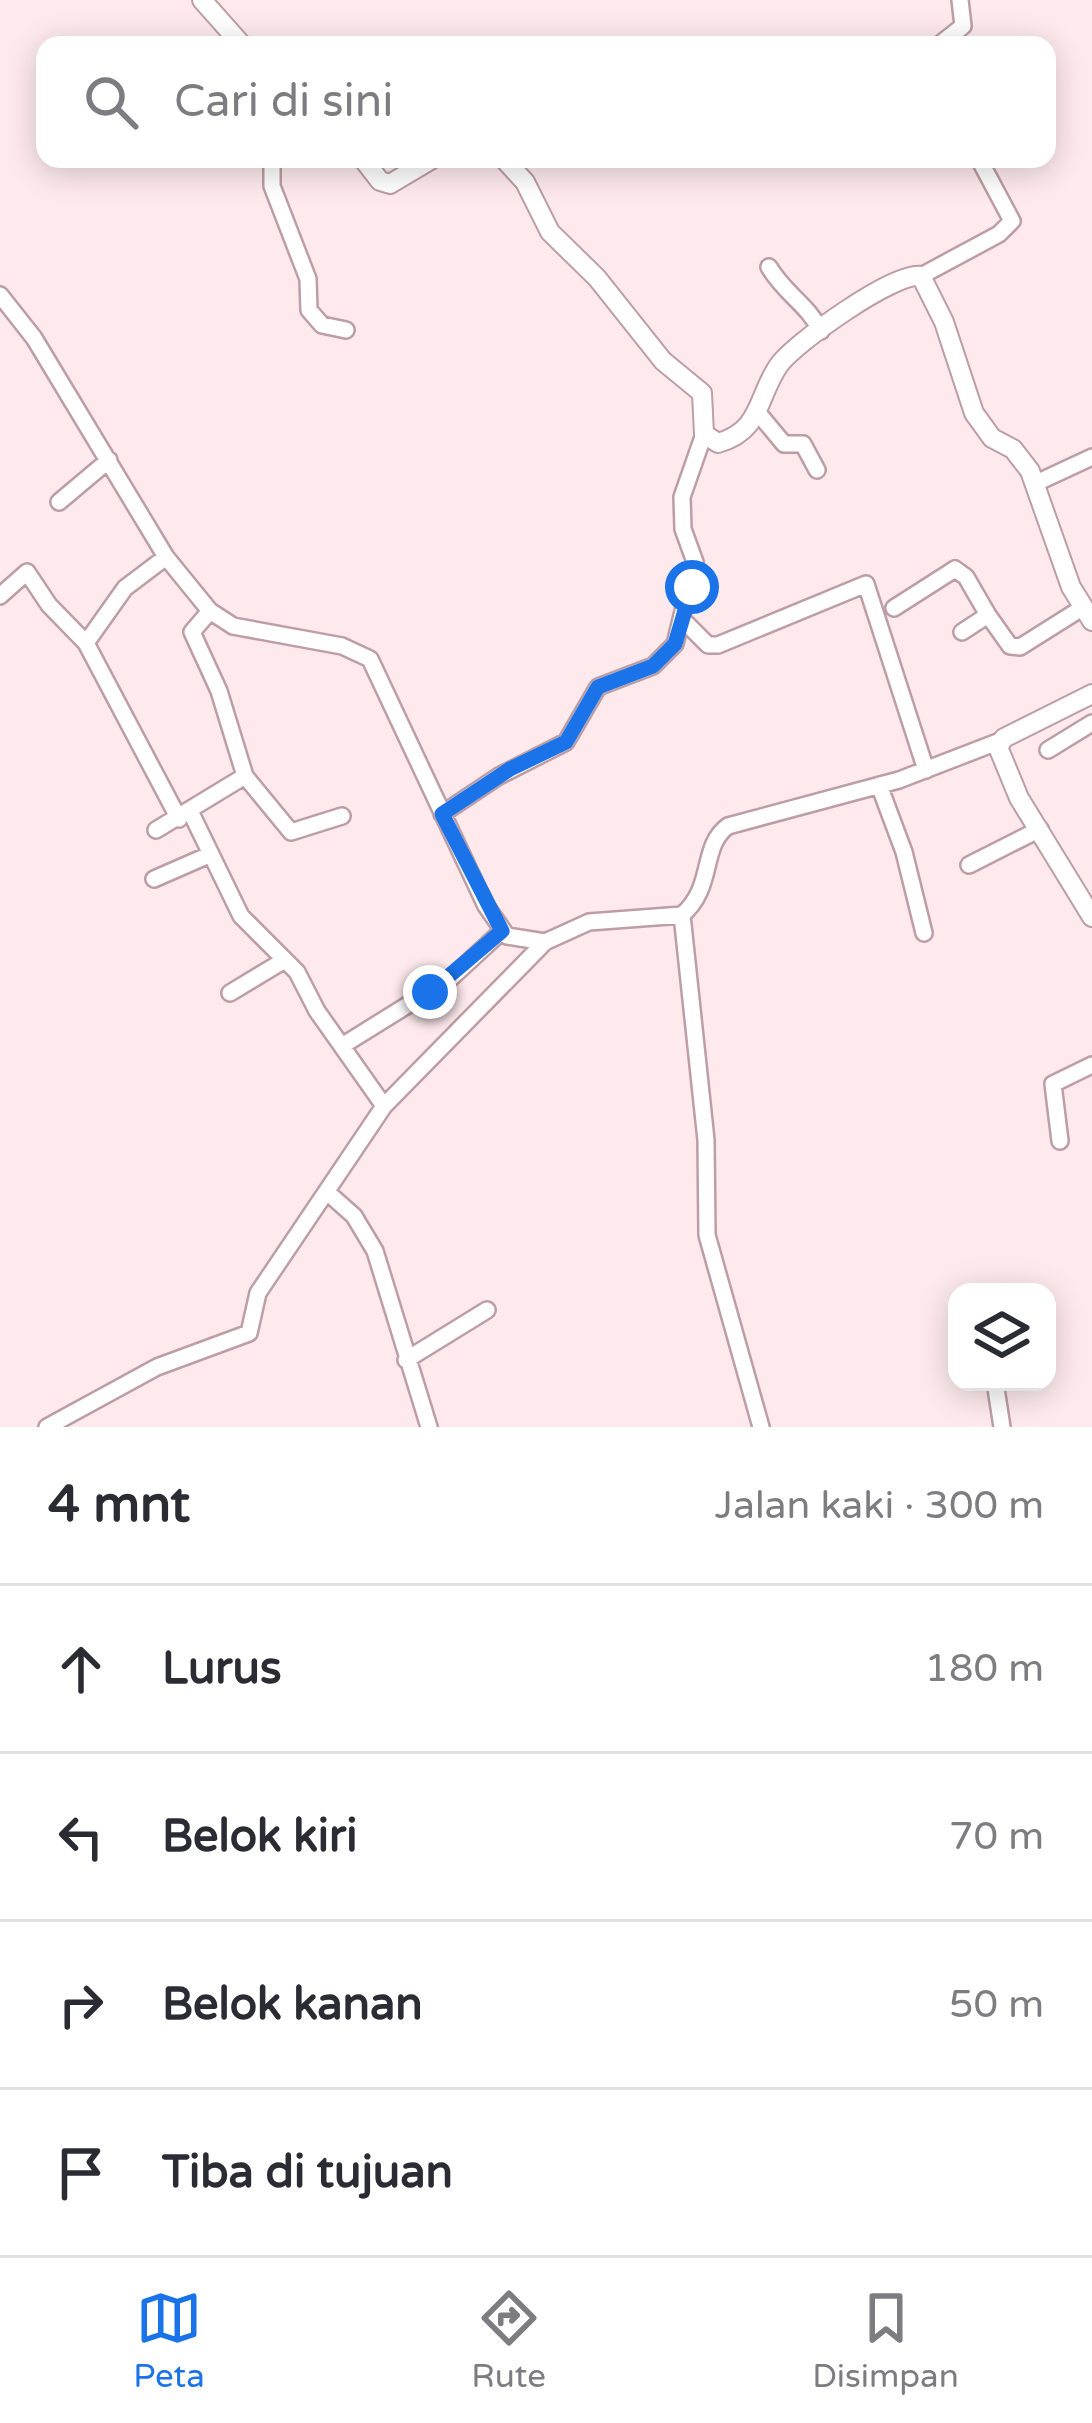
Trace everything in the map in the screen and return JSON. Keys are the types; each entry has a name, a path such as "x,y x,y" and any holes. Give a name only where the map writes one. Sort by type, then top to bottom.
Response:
{"street":[{"path":"950,36 963,26 960,0"},
{"path":"207,2 235,36"},
{"path":"272,168 272,186 308,279 308,310 322,325 346,330"},
{"path":"370,168 380,182 390,184 417,168"},
{"path":"442,814 510,769 566,742 595,691 653,666 675,644 694,562 683,529 682,497 704,434 702,393 663,361 597,278 550,232 526,182 513,168"},
{"path":"704,434 725,442 759,414 780,364 885,284 921,276 999,234 1012,221 984,168"},
{"path":"769,268 792,299 812,312 821,331"},
{"path":"894,608 955,569 966,577 1014,648 1087,614 1022,457 992,438 974,413 944,322 921,276"},
{"path":"0,295 34,338 166,557 210,611 233,626 361,651 376,672 502,931 545,942"},
{"path":"759,414 784,444 803,444 817,470"},
{"path":"1034,484 1092,457"},
{"path":"59,502 109,460"},
{"path":"86,643 125,589 166,557"},
{"path":"0,596 28,572 50,605 86,643 241,916 284,961 384,1106"},
{"path":"682,619 707,645 718,645 866,584 926,770"},
{"path":"210,611 192,632 219,691 245,776 291,832 342,816"},
{"path":"962,632 988,615"},
{"path":"47,1427 158,1367 250,1333 259,1293 384,1106 545,942 589,922 682,915 703,892 718,833 926,770 1000,741 1092,694"},
{"path":"1048,750 1092,723"},
{"path":"1000,741 1008,775 1092,917"},
{"path":"156,830 245,776"},
{"path":"879,785 904,852 924,933"},
{"path":"969,865 1040,830"},
{"path":"154,879 209,855"},
{"path":"682,915 706,1140 707,1235 761,1427"},
{"path":"345,1045 451,978 502,931"},
{"path":"230,993 284,961"},
{"path":"1060,1142 1053,1084 1092,1065"},
{"path":"327,1192 354,1216 375,1251 429,1427"},
{"path":"406,1360 487,1310"},
{"path":"996,1391 1001,1427"}],"route":[{"path":"430,992 502,931 442,814 510,769 566,742 598,687 653,666 675,644 692,587"}]}
